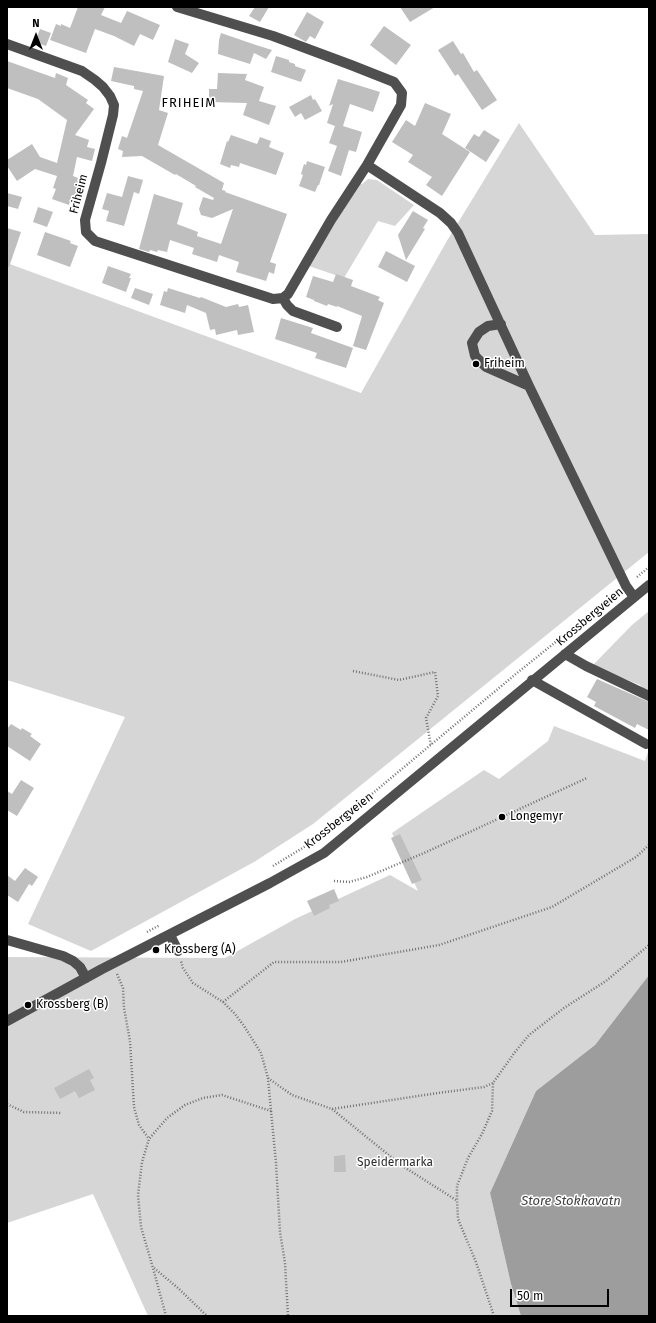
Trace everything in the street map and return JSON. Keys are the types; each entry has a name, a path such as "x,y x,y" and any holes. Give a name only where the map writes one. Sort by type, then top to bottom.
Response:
{"street":[{"path":"177,7 273,36 351,64 394,82 402,93 401,105 367,165 288,294 283,298 287,305 302,315 337,327"},
{"name":"Friheim","path":"7,44 82,71 103,87 110,96 114,105 113,115 85,220 86,232 95,241 273,299 283,298"},
{"path":"367,165 433,208 451,223 464,243 529,386 626,586 634,597"},
{"path":"502,324 488,326 479,332 472,343 474,356 486,367 529,386"},
{"name":"Krossbergveien","path":"7,1021 86,978 270,883 324,853 649,585"},
{"path":"565,654 586,666 649,696"},
{"path":"532,680 646,744"},
{"path":"170,934 178,951"},
{"path":"7,940 62,956 73,961 80,967 86,978"}],"path":[{"path":"637,577 649,566"},
{"path":"270,868 319,838 517,673 618,592"},
{"path":"353,671 399,680 435,672 438,696 426,718 431,746 439,757"},
{"path":"334,881 349,882 368,877 587,778"},
{"path":"223,1002 274,962 341,962 439,945 552,907 636,857 649,845"},
{"path":"147,932 160,925"},
{"path":"332,1109 484,1087 493,1083 529,1035 564,1008 606,981 649,945"},
{"path":"178,951 183,968 193,983 223,1002 235,1014 261,1053 268,1078 276,1163 280,1232 285,1263 288,1316"},
{"path":"117,974 124,988 124,1008 130,1041 134,1107 139,1125 149,1139"},
{"path":"268,1078 292,1095 332,1109 401,1166 457,1200"},
{"path":"493,1083 492,1111 482,1134 468,1158 457,1186 457,1200 458,1219 476,1262 494,1316"},
{"path":"166,1316 141,1227 138,1195 142,1162 149,1139 167,1118 185,1105 203,1098 222,1095 270,1111"},
{"path":"7,1104 24,1112 62,1113"},
{"path":"153,1268 178,1288 207,1316"}],"green space":[{"path":"519,123 595,235 649,234 649,552 313,824 254,862 91,951 28,924 125,717 7,680 7,263 361,393 448,239"},
{"path":"368,179 377,180 414,205 395,226 378,221 344,278 309,266 359,183 362,184"},
{"path":"649,611 649,695 640,685 592,666 632,625"},
{"name":"Speidermarka","path":"554,726 645,761 649,749 649,975 595,1045 536,1091 490,1193 511,1284 521,1316 148,1316 93,1194 7,1223 7,957 225,958 295,919 390,875 418,891 392,833 484,770 499,779 548,741"}],"water":[{"name":"Store Stokkavatn","path":"649,975 649,1316 521,1316 511,1284 490,1193 536,1091 595,1045"}],"building":[{"path":"78,7 105,7 101,15 121,23 127,11 160,25 153,40 140,34 134,46 95,29 86,53 50,40 56,24 61,26 61,24 70,28"},
{"path":"255,7 269,7 260,22 249,16"},
{"path":"400,7 435,7 410,22"},
{"path":"307,12 324,22 315,39 310,36 306,42 294,35"},
{"path":"384,26 411,45 396,65 370,45"},
{"path":"40,29 51,33 46,46 35,42"},
{"path":"221,33 272,50 266,59 254,53 250,64 218,54"},
{"path":"175,39 189,44 185,54 199,63 192,73 168,62"},
{"path":"453,41 461,54 463,53 474,72 477,70 497,100 482,110 458,74 455,76 438,50"},
{"path":"276,56 289,60 289,62 295,64 295,66 306,70 301,82 271,72"},
{"path":"7,61 55,78 56,73 68,78 66,85 88,100 86,103 94,109 75,135 89,140 87,147 95,149 92,161 77,157 73,176 78,178 77,181 80,182 76,196 72,195 69,205 52,199 56,189 53,188 57,176 35,169 17,181 7,166 7,160 32,144 40,157 57,163 67,120 38,99 7,88"},
{"path":"114,67 164,76 159,110 168,113 158,145 224,183 222,190 226,191 225,192 287,214 270,262 276,264 274,274 269,272 266,281 236,272 239,262 219,255 217,262 192,254 194,248 170,240 167,252 150,250 149,252 139,249 154,194 183,203 177,224 198,232 197,236 221,244 233,209 212,218 201,215 199,209 203,197 213,200 214,198 176,174 175,175 142,156 122,157 123,151 118,149 122,136 127,138 143,91 134,89 134,86 111,81"},
{"path":"218,73 247,74 245,80 264,87 259,101 276,106 269,125 243,115 247,103 209,102 209,89 217,89"},
{"path":"338,79 380,92 373,112 350,104 343,126 362,132 356,152 349,150 341,176 328,171 337,146 329,143 335,126 327,123 333,104 329,106"},
{"path":"311,95 322,111 305,120 301,113 295,117 289,107"},
{"path":"425,103 451,114 442,134 470,152 442,196 426,185 432,177 408,162 413,155 392,142 406,120 415,126"},
{"path":"484,130 500,140 486,162 465,148 474,134 479,137"},
{"path":"231,135 257,144 260,137 271,141 269,147 284,153 276,175 240,163 239,167 231,165 230,168 220,164 227,141 228,142"},
{"path":"307,161 325,167 315,192 299,186 303,175 301,174 304,164 306,165"},
{"path":"128,176 143,180 139,194 134,192 124,226 106,221 109,211 102,209 107,193 122,197"},
{"path":"7,193 22,197 18,209 7,206"},
{"path":"38,207 53,212 47,227 33,222"},
{"path":"413,211 428,220 423,228 425,229 406,260 398,235"},
{"path":"7,228 21,232 9,267 7,266"},
{"path":"45,232 71,241 70,243 78,246 70,267 37,255"},
{"path":"386,251 415,266 407,282 378,267"},
{"path":"108,266 131,274 126,292 102,283"},
{"path":"336,274 353,280 351,286 380,297 378,300 384,303 366,350 353,346 362,316 337,306 328,304 327,306 306,297 313,276 333,282"},
{"path":"135,288 153,294 149,305 131,298"},
{"path":"168,288 200,298 201,297 226,307 238,304 239,307 248,305 254,332 238,335 237,330 216,335 215,329 210,330 206,313 187,305 185,313 160,305 164,291 167,292"},
{"path":"281,318 313,328 311,333 353,348 346,368 315,358 317,353 275,339"},
{"path":"597,679 649,702 649,730 637,724 635,728 594,706 596,702 587,697"},
{"path":"11,724 32,734 30,736 41,744 30,761 7,746 7,729"},
{"path":"21,780 34,788 17,816 7,810 7,791 12,794"},
{"path":"400,834 422,880 412,884 391,838"},
{"path":"25,868 38,877 32,886 29,884 18,902 7,895 7,875 15,881"},
{"path":"334,889 339,901 329,905 330,908 314,916 307,901"},
{"path":"89,1069 94,1078 90,1080 95,1090 79,1098 75,1091 60,1099 54,1088"},
{"path":"345,1155 346,1172 334,1172 334,1156"}],"place":[{"name":"Friheim","path":"476,364"},
{"name":"Longemyr","path":"502,817"},
{"name":"Krossberg (A)","path":"156,950"},
{"name":"Krossberg (B)","path":"28,1005"}],"district":[{"name":"FRIHEIM","path":"189,103"}]}
